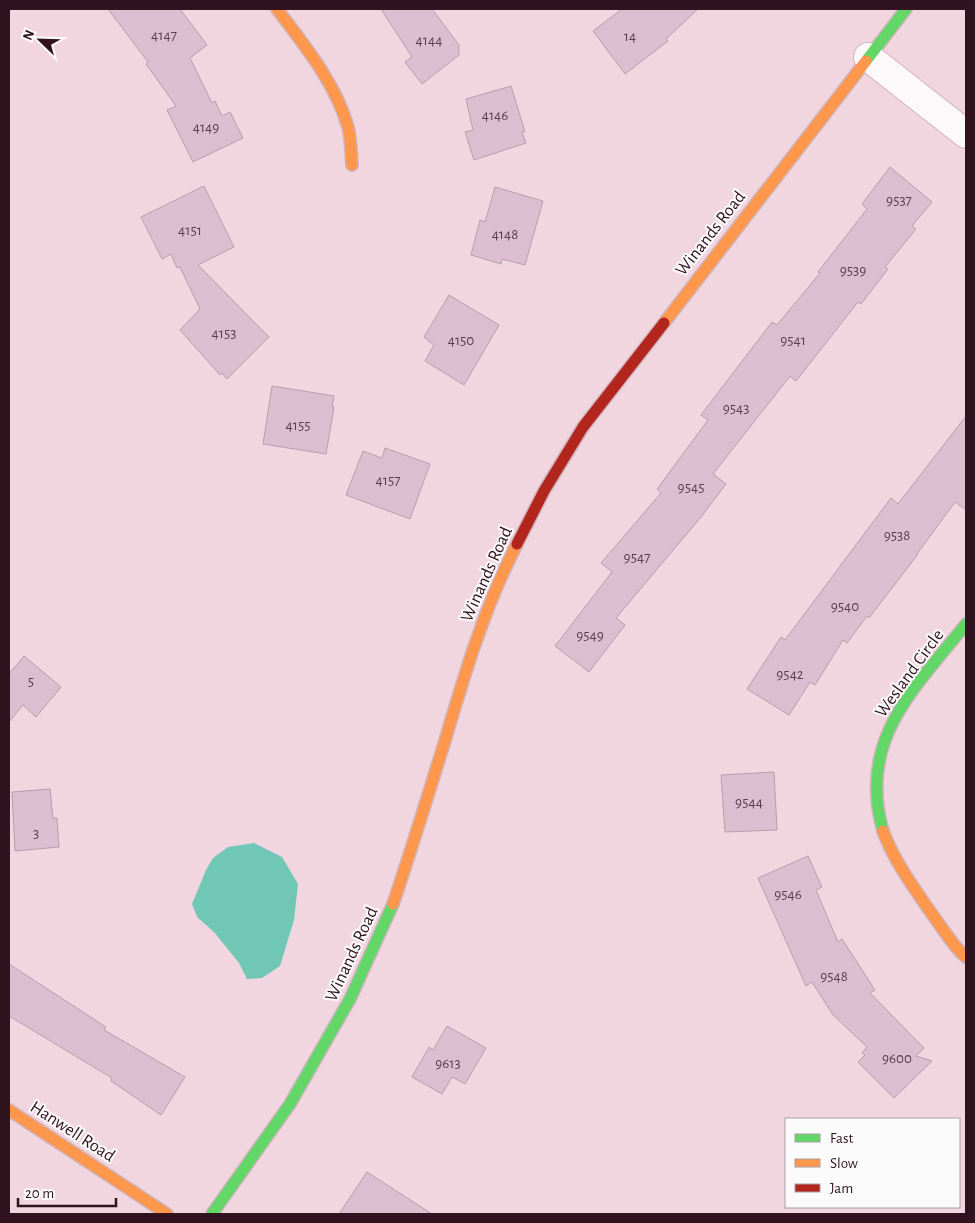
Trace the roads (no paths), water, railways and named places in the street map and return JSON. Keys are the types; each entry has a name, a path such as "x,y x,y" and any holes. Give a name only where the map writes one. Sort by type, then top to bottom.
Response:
{"street":[{"path":"277,9 316,62 337,97 348,128 352,165"},
{"name":"Winands Road","path":"212,1214 290,1104 354,990 391,909 418,829 470,656 506,565 544,491 583,427 906,9"},
{"path":"868,57 966,134"},
{"name":"Wesland Circle","path":"966,624 906,701 889,728 879,757 875,785 878,814 889,846 935,920 966,957"},
{"name":"Hanwell Road","path":"9,1110 167,1214"}]}
